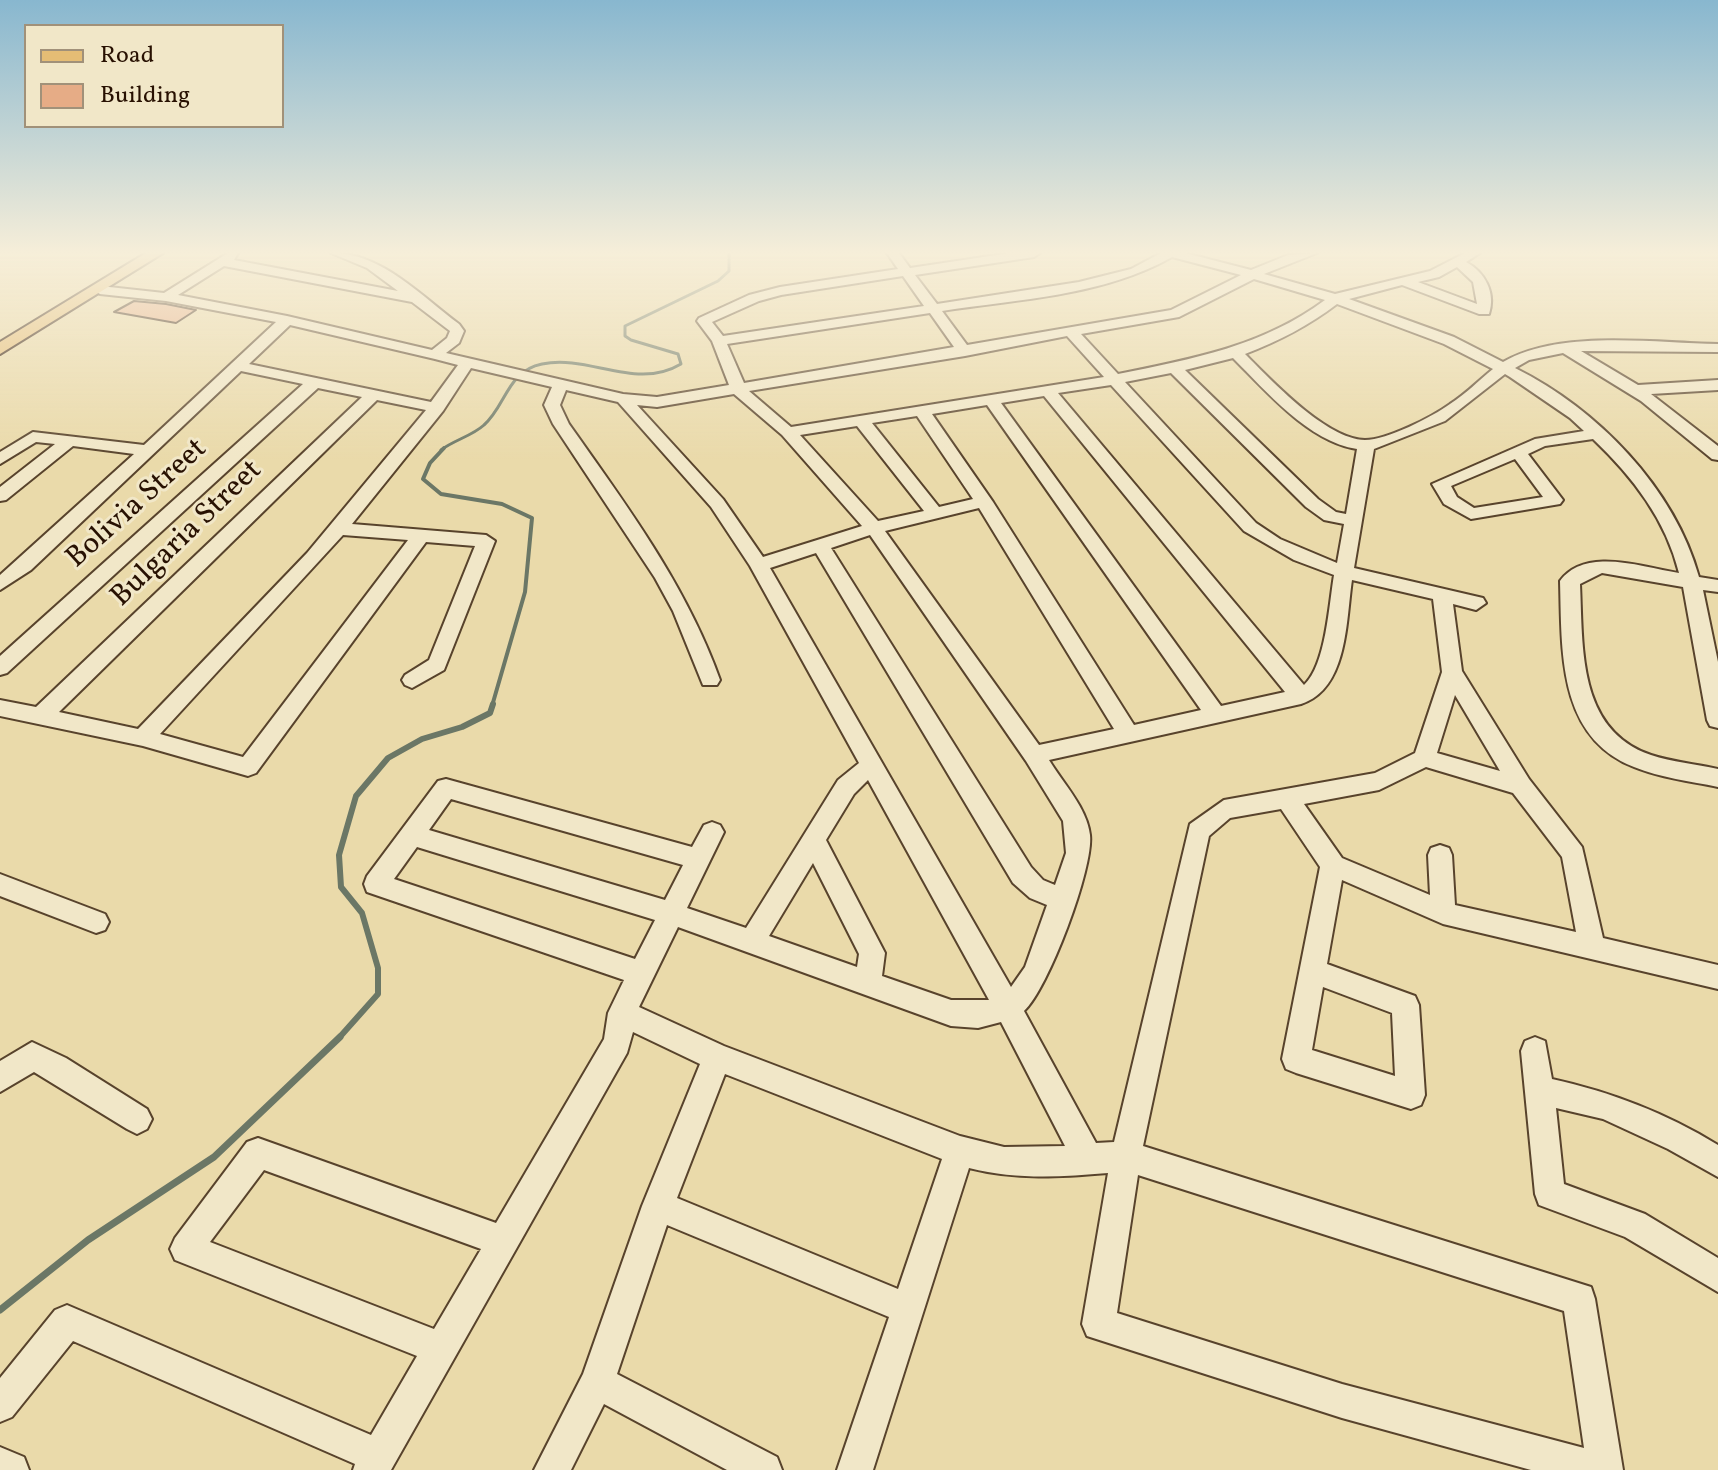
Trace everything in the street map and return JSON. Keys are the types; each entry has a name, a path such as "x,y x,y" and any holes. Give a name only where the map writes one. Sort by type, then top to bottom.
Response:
{"main road":[{"path":"0,349 46,322"}],"street":[{"path":"0,584 24,566 285,322"},
{"path":"294,322 623,399 657,402 1133,322"},
{"path":"435,355 454,340 457,331 446,322"},
{"path":"411,835 673,914 951,1013 973,1016 1007,1006 1029,990 1078,853 1078,834 1057,789 874,528 788,432 739,390 719,341 704,322"},
{"path":"719,341 841,322"},
{"path":"943,322 965,352"},
{"path":"788,432 1176,369 1235,352 1305,322"},
{"path":"1398,322 1435,334 1501,367 1553,398 1635,471 1670,522 1690,580 1718,720"},
{"path":"1072,333 1250,527 1285,550 1309,561 1476,603"},
{"path":"1235,352 1317,425 1340,438 1366,446 1446,414 1501,367 1528,356 1567,350 1718,348"},
{"path":"1567,350 1637,390 1696,433 1718,455"},
{"path":"143,738 339,529 437,408 467,362"},
{"path":"237,366 437,408"},
{"path":"1176,369 1312,503 1330,516 1353,521"},
{"name":"Bolivia Street","path":"0,668 314,383"},
{"path":"560,385 552,405 561,424 679,601 697,636 710,680"},
{"path":"1637,390 1718,385"},
{"path":"1048,391 1301,696"},
{"name":"Bulgaria Street","path":"42,715 373,395"},
{"path":"623,399 717,503 759,565 1007,1006 1087,1157"},
{"path":"991,400 1216,715"},
{"path":"922,411 984,502 1127,732"},
{"path":"862,421 934,512"},
{"path":"1696,433 1718,430"},
{"path":"1518,452 1554,500 1471,514 1450,500 1441,484 1541,442 1597,434"},
{"path":"0,459 33,437 147,450"},
{"path":"0,496 68,442"},
{"path":"1034,755 1301,696 1314,690 1323,680 1366,446"},
{"path":"759,565 874,528 984,502"},
{"path":"339,529 486,541 437,665 412,680"},
{"path":"0,708 143,738 248,767 420,537"},
{"path":"820,545 1022,875 1046,896 1061,897"},
{"path":"1718,586 1602,567 1587,570 1570,581 1578,695 1587,719 1601,736 1639,760 1718,778"},
{"path":"1442,594 1452,672 1521,786 1573,854 1592,948"},
{"path":"1424,758 1452,672"},
{"path":"1521,786 1424,758 1379,781 1224,810 1198,831 1126,1156 1099,1324 1342,1401 1597,1470"},
{"path":"752,942 846,787 857,775 872,767"},
{"path":"0,1405 67,1322 375,1463 617,1043 622,1013 704,846 446,788 376,884 640,973"},
{"path":"1287,798 1333,865 1443,913 1718,977"},
{"path":"813,838 872,953 868,983"},
{"path":"1440,855 1443,913"},
{"path":"1312,971 1405,1005 1411,1095 1296,1059 1312,971 1333,865"},
{"path":"4,893 96,922"},
{"path":"622,1013 717,1057 960,1151 1004,1162 1042,1163 1126,1156 1579,1299 1605,1470"},
{"path":"1535,1051 1550,1194 1634,1225 1718,1276"},
{"path":"0,1078 32,1056 137,1119"},
{"path":"552,1470 597,1382 658,1206 717,1057"},
{"path":"1539,1090 1604,1105 1679,1138 1718,1162"},
{"path":"855,1470 960,1151"},
{"path":"442,1349 186,1249 258,1153 503,1241"},
{"path":"658,1206 908,1309"},
{"path":"597,1382 764,1470"},
{"path":"0,1465 11,1470"}],"waterway":[{"path":"444,448 484,425 514,381 530,368 560,362 647,374 681,364 678,354 625,336 625,326 634,322"},
{"path":"444,448 430,463 423,479 441,494 502,504 532,518 525,592 492,706"},
{"path":"339,1038 378,994 378,968 362,913 341,887 339,855 356,796 388,758 422,739 462,727 490,713 493,704"},
{"path":"0,1310 88,1240 214,1157 339,1038"}]}
